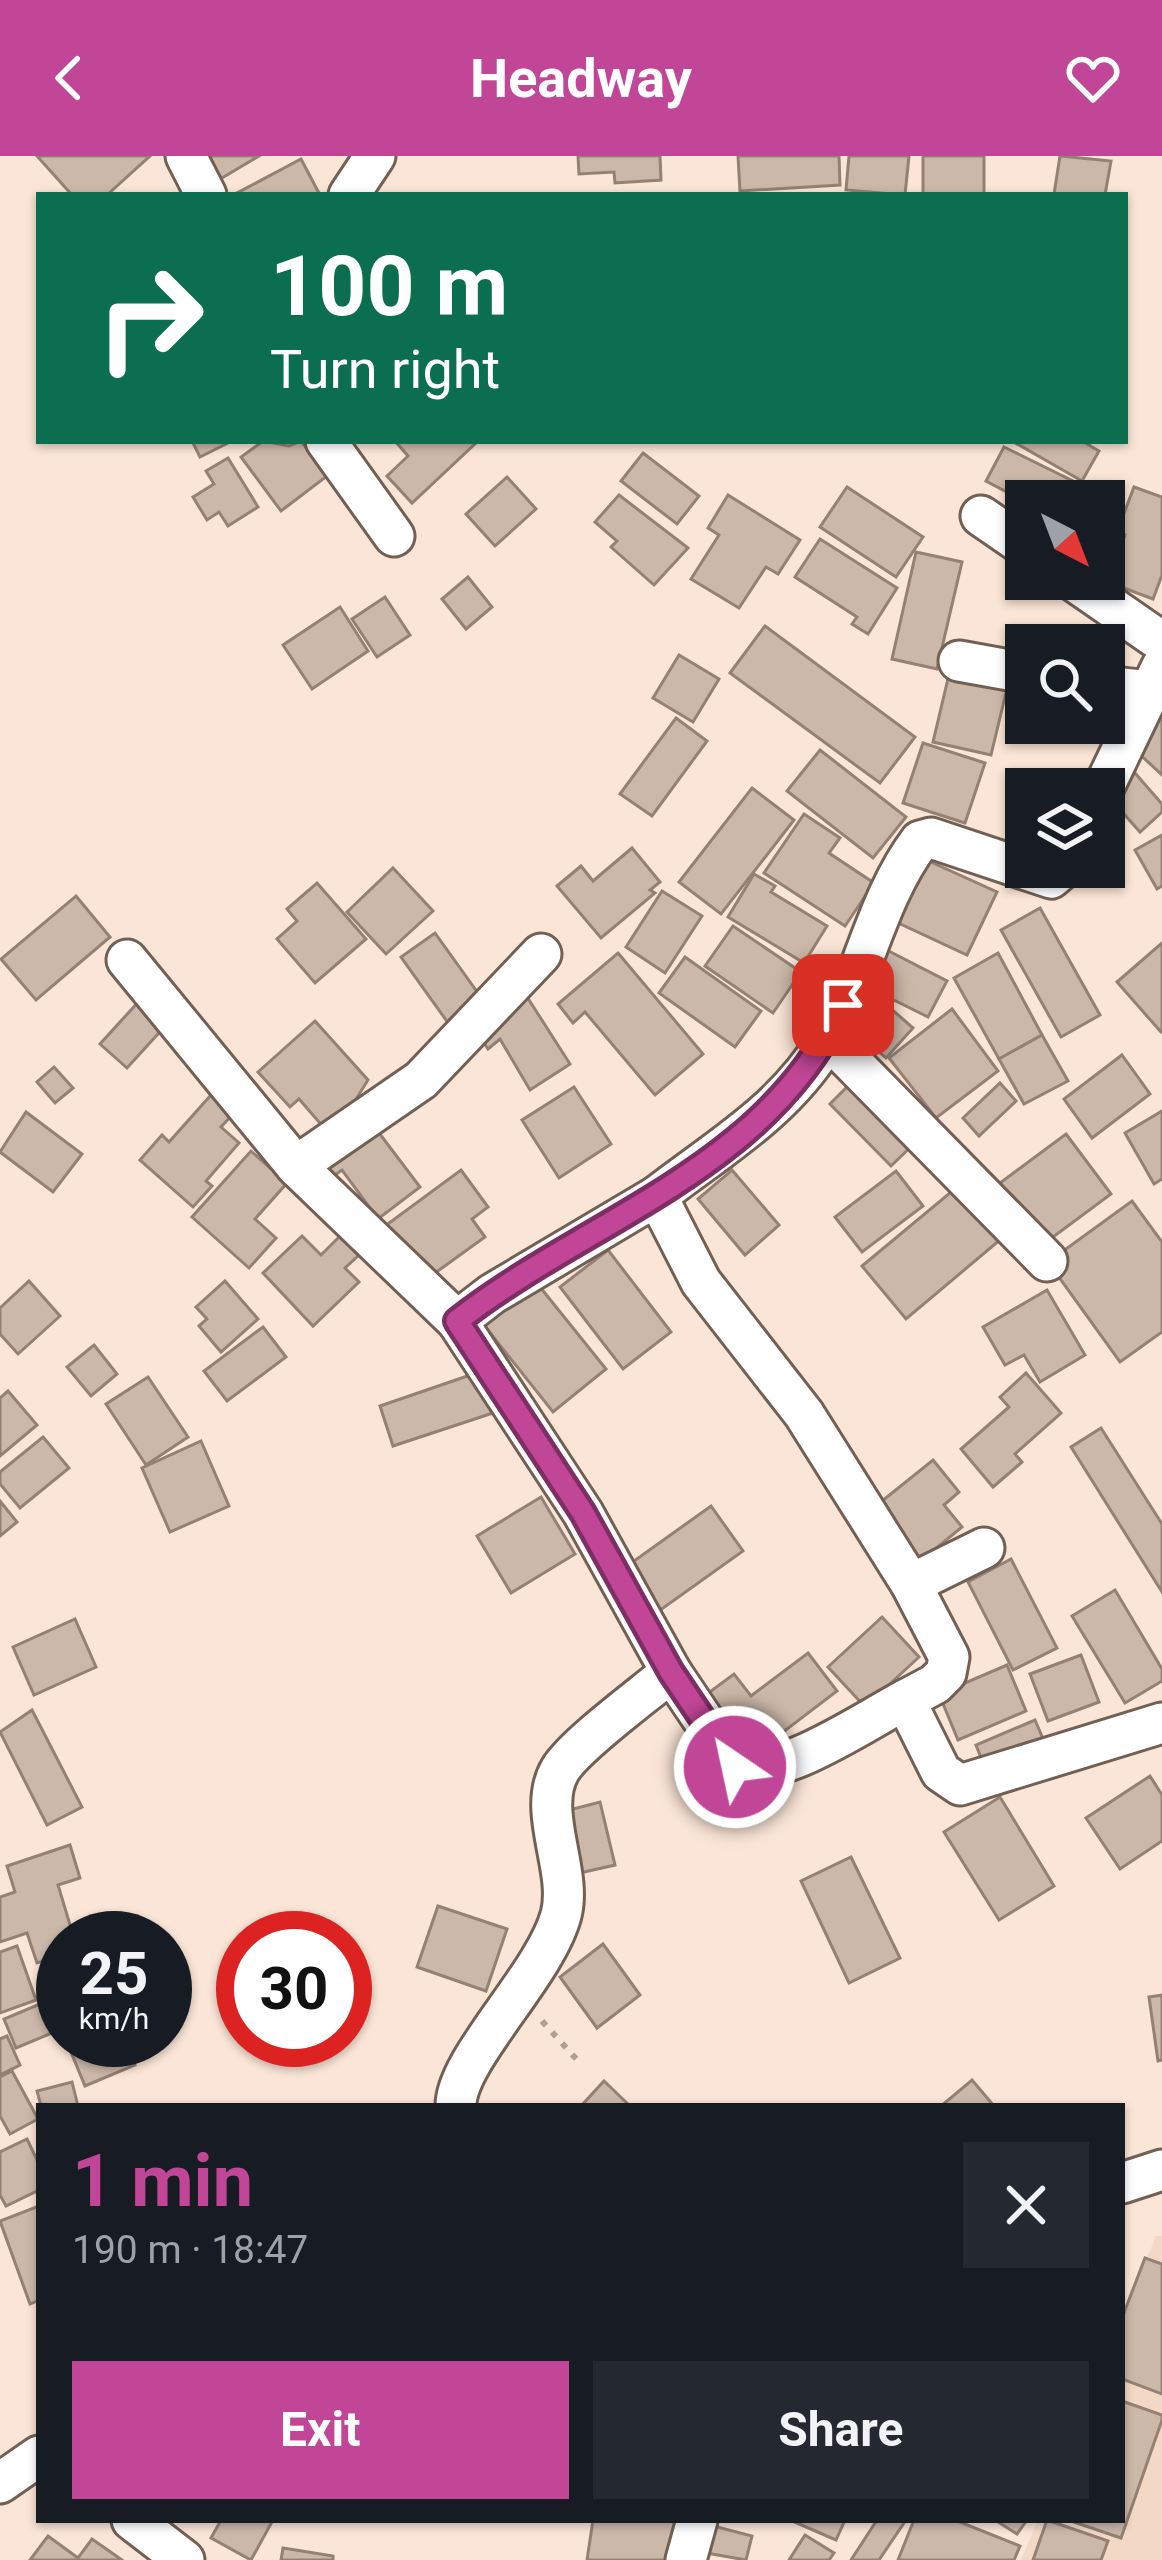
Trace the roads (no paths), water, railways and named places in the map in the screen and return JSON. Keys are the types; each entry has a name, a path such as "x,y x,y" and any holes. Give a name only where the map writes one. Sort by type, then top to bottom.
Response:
{"street":[{"path":"187,156 205,192"},
{"path":"351,192 375,156"},
{"path":"328,444 394,536"},
{"path":"981,516 1005,533"},
{"path":"1102,600 1162,642"},
{"path":"959,661 1005,669"},
{"path":"1125,683 1155,678"},
{"path":"1112,768 1155,678"},
{"path":"457,1321 492,1294 657,1196 774,1108 828,1038 920,841 931,838 1005,863"},
{"path":"296,1166 421,1080 541,953"},
{"path":"127,960 296,1166 457,1321 583,1513 671,1672 735,1767 753,1772 796,1758 935,1684 949,1664 911,1584 804,1414 701,1282 657,1196"},
{"path":"828,1038 1047,1261"},
{"path":"911,1584 984,1548"},
{"path":"457,2103 472,2065 548,1954 563,1910 552,1791 561,1767 671,1672"},
{"path":"904,1700 941,1772 960,1785 1162,1724"},
{"path":"1125,2182 1162,2170"},
{"path":"0,2482 36,2458"},
{"path":"136,2523 184,2560"},
{"path":"686,2560 696,2523"}]}
